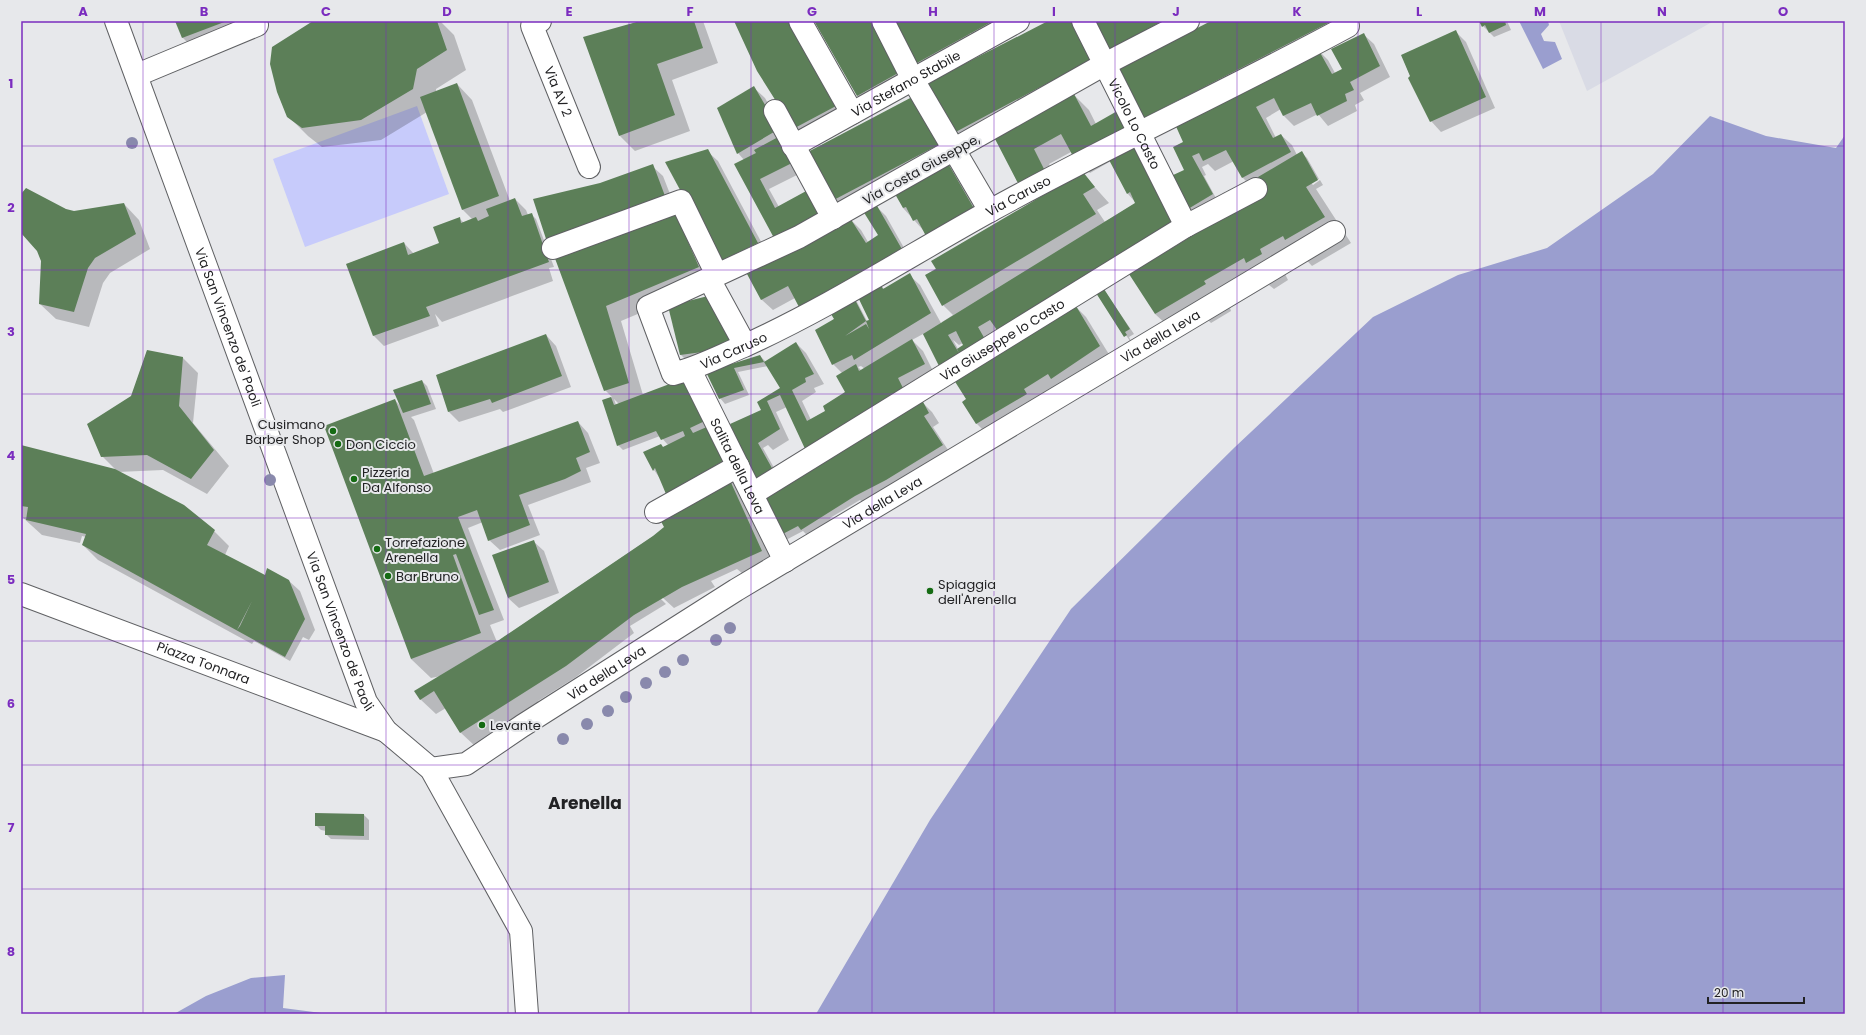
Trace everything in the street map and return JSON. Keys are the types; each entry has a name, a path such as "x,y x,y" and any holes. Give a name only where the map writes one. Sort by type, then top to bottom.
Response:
{"street":[{"name":"Via San Vincenzo de' Paoli","path":"116,21 366,702 386,731 431,769"},
{"name":"Via AV 2","path":"540,21 532,26 589,167"},
{"path":"800,21 852,113"},
{"path":"883,21 912,78 990,211"},
{"name":"Via Stefano Stabile","path":"793,146 912,78 1018,21"},
{"name":"Vicolo Lo Casto","path":"1083,21 1186,226"},
{"name":"Via Costa Giuseppe,","path":"648,307 799,238 1105,64 1188,21"},
{"path":"137,75 256,23"},
{"name":"Via Caruso","path":"648,307 673,374 690,370 782,329 990,211 1139,131 1266,69 1348,23"},
{"path":"775,111 833,218"},
{"name":"Via Giuseppe lo Casto","path":"752,494 1186,226 1256,189"},
{"path":"554,248 680,201 745,346"},
{"name":"Via della Leva","path":"431,769 466,764 529,722 784,561 1334,232"},
{"name":"Salita della Leva","path":"690,370 784,561"},
{"path":"656,512 738,466"},
{"name":"Piazza Tonnara","path":"21,594 386,731"},
{"path":"431,769 521,931 527,1014"}],"shaded area":[{"path":"1519,21 1548,21 1549,25 1541,34 1544,41 1555,42 1562,59 1543,69"},
{"path":"1559,21 1714,21 1587,91"},
{"path":"417,106 449,194 305,247 273,159"},
{"path":"1710,116 1766,136 1836,148 1845,135 1845,1014 816,1014 930,820 1071,609 1235,447 1373,317 1458,275 1547,248 1653,174"},
{"path":"285,975 283,1008 329,1014 174,1014 206,996 251,978"}],"building":[{"path":"175,21 227,21 182,38"},
{"path":"313,21 437,21 447,50 417,69 413,89 361,120 302,128 287,117 277,92 270,64 272,47"},
{"path":"640,21 694,21 703,48 657,64 675,115 619,136 583,37"},
{"path":"734,21 788,21 836,106 791,130 774,98 757,71"},
{"path":"814,21 870,21 900,72 857,96"},
{"path":"891,21 993,21 915,64"},
{"path":"1048,21 1073,21 1093,59 950,135 923,85"},
{"path":"1090,21 1162,21 1105,53"},
{"path":"1211,21 1330,22 1140,120 1115,70"},
{"path":"1479,21 1505,21 1506,25 1489,33 1485,25 1482,27"},
{"path":"1456,30 1486,97 1430,122 1408,78 1410,76 1401,55"},
{"path":"1364,33 1380,66 1350,82 1354,90 1345,94 1347,101 1317,116 1311,103 1283,116 1274,98 1256,107 1273,138 1281,134 1291,152 1242,178 1226,150 1203,161 1199,153 1192,156 1213,194 1188,209 1171,176 1184,170 1173,147 1183,142 1174,122 1318,49 1332,74 1342,69 1331,49"},
{"path":"457,83 499,196 462,210 420,97"},
{"path":"754,86 779,129 737,154 717,108"},
{"path":"1074,94 1091,126 1119,110 1129,129 1074,158 1061,134 1034,149 1046,173 1020,187 995,139"},
{"path":"914,96 940,144 828,203 804,154"},
{"path":"780,136 794,162 760,179 775,208 808,190 821,213 774,238 734,164 756,153 754,150"},
{"path":"1134,143 1177,224 997,330 990,320 978,327 986,341 940,368 923,334 1135,203 1130,192 1127,194 1108,158","holes":["956,331 963,345 957,349 959,353 948,335"]},
{"path":"708,149 758,243 719,262 665,162"},
{"path":"1302,151 1318,180 1306,187 1325,217 1285,240 1283,236 1260,249 1262,254 1246,263 1244,258 1204,281 1206,284 1155,314 1129,274 1266,191 1258,177"},
{"path":"653,164 665,196 548,245 533,199 600,183"},
{"path":"949,165 976,212 927,238 917,219 913,221 906,207 903,208 895,194"},
{"path":"1083,172 1095,187 1083,194 1096,214 942,306 925,275 936,269 931,261"},
{"path":"26,188 66,209 74,211 124,203 136,234 95,258 88,268 74,312 39,304 41,261 37,251 21,233 21,194"},
{"path":"515,198 522,216 532,213 549,262 426,307 430,316 373,336 346,264 404,242 408,255 439,243 433,227 460,217 461,223 476,217 478,221 489,216 486,209"},
{"path":"876,204 903,251 799,307 788,286 761,300 747,274 850,218 866,243 878,235 863,211"},
{"path":"673,207 699,267 606,306 629,383 604,391 553,253"},
{"path":"910,273 931,313 854,360 852,355 832,365 815,330 834,319 828,309 853,296 866,321 869,320 856,293 879,282 883,289","holes":["866,321 869,329 866,324 845,336"]},
{"path":"1104,289 1130,329 1125,332 1127,335 1124,337 1096,293"},
{"path":"708,296 735,343 725,349 680,355 668,306"},
{"path":"1076,306 1100,346 1051,379 1048,374 1024,389 1027,394 976,424 962,402 966,399 954,380"},
{"path":"546,334 562,376 492,403 490,399 448,412 436,375"},
{"path":"912,339 925,364 898,378 904,390 806,451 780,395 767,401 780,429 758,443 773,470 755,482 730,424 761,410 757,402 780,388 764,362 796,342 814,374 805,378 806,382 792,390 807,421 825,411 823,406 845,392 836,376 856,364 859,371"},
{"path":"147,350 183,357 179,406 214,450 191,479 147,455 101,457 87,424 131,396"},
{"path":"760,355 764,362 734,368 744,390 719,399 706,372"},
{"path":"688,377 707,420 690,428 693,433 709,426 725,460 666,494 655,468 653,471 643,452 661,444 663,447 685,436 683,431 661,440 656,431 617,446 602,400 611,397 614,405"},
{"path":"422,380 431,404 403,413 393,390"},
{"path":"395,399 424,476 578,421 590,452 576,458 581,471 565,479 519,495 530,525 488,541 477,510 458,517 494,610 479,615 456,554 453,555 481,633 411,659 324,426"},
{"path":"922,400 929,413 924,416 943,445 886,480 855,496 801,530 798,526 777,537 757,498"},
{"path":"21,445 115,469 184,505 215,530 207,545 265,575 267,568 289,580 305,619 285,657 82,545 86,534 26,520 28,507 21,506","holes":["252,601 240,626 237,630"]},
{"path":"728,476 762,551 682,587 634,615 566,666 460,733 434,691 420,700 414,691 499,640 653,536 664,527 657,514"},
{"path":"534,540 549,582 508,598 492,555"},
{"path":"315,813 364,814 364,836 325,835 325,826 315,826"}],"place":[{"name":"Cusimano Barber Shop","path":"333,431"},
{"name":"Don Ciccio","path":"338,444"},
{"name":"Pizzeria Da Alfonso","path":"354,479"},
{"name":"Torrefazione Arenella","path":"377,549"},
{"name":"Bar Bruno","path":"388,576"},
{"name":"Spiaggia dell'Arenella","path":"930,591"},
{"name":"Levante","path":"482,725"}],"district":[{"name":"Arenella","path":"585,803"}]}
